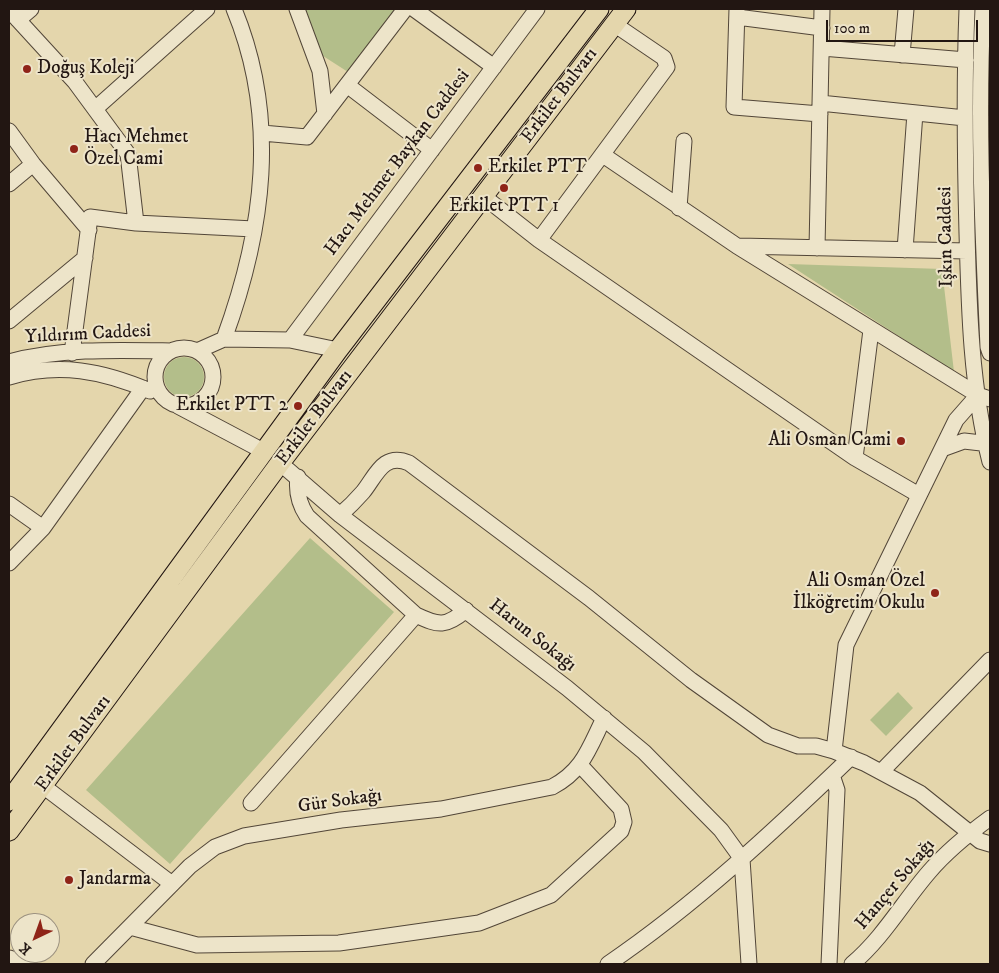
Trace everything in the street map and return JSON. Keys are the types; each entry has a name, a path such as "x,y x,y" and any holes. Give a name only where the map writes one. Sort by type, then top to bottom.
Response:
{"main road":[{"name":"Erkilet Bulvarı","path":"9,831 43,786 272,457 338,350 599,9"},
{"name":"Erkilet Bulvarı","path":"9,801 272,457 356,363 626,9"},
{"path":"338,350 356,363"}],"street":[{"path":"31,9 13,15 75,82 128,154 136,223"},
{"path":"95,110 208,9"},
{"path":"224,338 246,271 262,170 262,133 254,73 246,42 234,9"},
{"path":"297,9 320,71 325,98 325,114"},
{"path":"262,133 307,137 405,9"},
{"path":"414,9 494,67"},
{"name":"Hacı Mehmet Baykan Caddesi","path":"290,340 537,9"},
{"path":"817,248 822,9"},
{"path":"902,55 906,9"},
{"name":"Işkın Caddesi","path":"967,9 965,118 967,251 972,356 984,397 990,462"},
{"name":"Işkın Caddesi","path":"983,9 980,79 986,172 988,347 990,353"},
{"path":"822,28 737,13 734,107 914,113 965,118"},
{"path":"539,240 668,67 664,58 614,24"},
{"path":"822,48 966,60"},
{"path":"347,85 432,150"},
{"path":"905,250 914,113"},
{"path":"9,131 33,164 88,230"},
{"path":"679,208 684,141"},
{"path":"603,155 737,246 871,330 984,397 956,420 846,645 834,751"},
{"path":"9,184 33,164"},
{"path":"484,196 539,240 856,458 919,495"},
{"path":"72,353 90,217 136,223 254,229"},
{"path":"737,246 967,251"},
{"path":"9,321 85,258"},
{"path":"856,458 871,330"},
{"path":"197,351 224,338 290,340 338,350"},
{"path":"176,405 188,406 199,402 205,397 211,387 212,368 206,358 197,351 186,348 171,351 159,361 155,372 157,387 163,397 176,405 272,457"},
{"name":"Yıldırım Caddesi","path":"9,362 28,357 72,353 171,351"},
{"name":"Yıldırım Caddesi","path":"9,378 35,370 64,369 95,373 143,388 163,397"},
{"path":"9,563 43,528 143,388"},
{"path":"942,448 964,441 988,444"},
{"name":"Harun Sokağı","path":"272,457 340,515 567,688 644,752 721,830 742,859"},
{"path":"340,515 385,463 399,460 408,463 589,598 691,680 768,735 798,746 816,746 851,757 920,793 980,841 990,844"},
{"path":"298,478 298,500 307,516 416,615 433,623 440,624 453,621 466,610"},
{"path":"9,504 43,528"},
{"path":"251,803 416,615"},
{"path":"881,772 990,660"},
{"name":"Gür Sokağı","path":"93,964 190,866 206,853 234,839 342,820 441,808 552,787 566,778 580,765 604,718"},
{"path":"608,964 690,903 742,859 851,757"},
{"path":"130,928 197,945 282,944 339,943 479,923 551,895 621,830 624,822 620,809 580,765"},
{"path":"829,964 837,790 832,775"},
{"path":"43,786 172,884"},
{"name":"Hançer Sokağı","path":"852,964 879,936 935,866 970,833 990,818"},
{"path":"742,859 749,964"},
{"path":"9,958 29,964"}],"green space":[{"path":"303,9 400,9 348,72 320,54"},
{"path":"788,264 942,269 954,372"},
{"path":"180,357 188,357 195,360 201,366 204,377 201,388 195,394 188,397 180,397 173,394 167,388 164,381 164,373 167,366 173,360"},
{"path":"310,538 394,612 170,864 86,790"},
{"path":"898,692 913,708 886,736 870,720"}],"place":[{"name":"Doğuş Koleji","path":"27,69"},
{"name":"Hacı Mehmet Özel Cami","path":"74,149"},
{"name":"Erkilet PTT","path":"478,168"},
{"name":"Erkilet PTT 1","path":"504,188"},
{"name":"Erkilet PTT 2","path":"298,406"},
{"name":"Ali Osman Cami","path":"901,441"},
{"name":"Ali Osman Özel İlköğretim Okulu","path":"935,593"},
{"name":"Jandarma","path":"69,880"}]}
